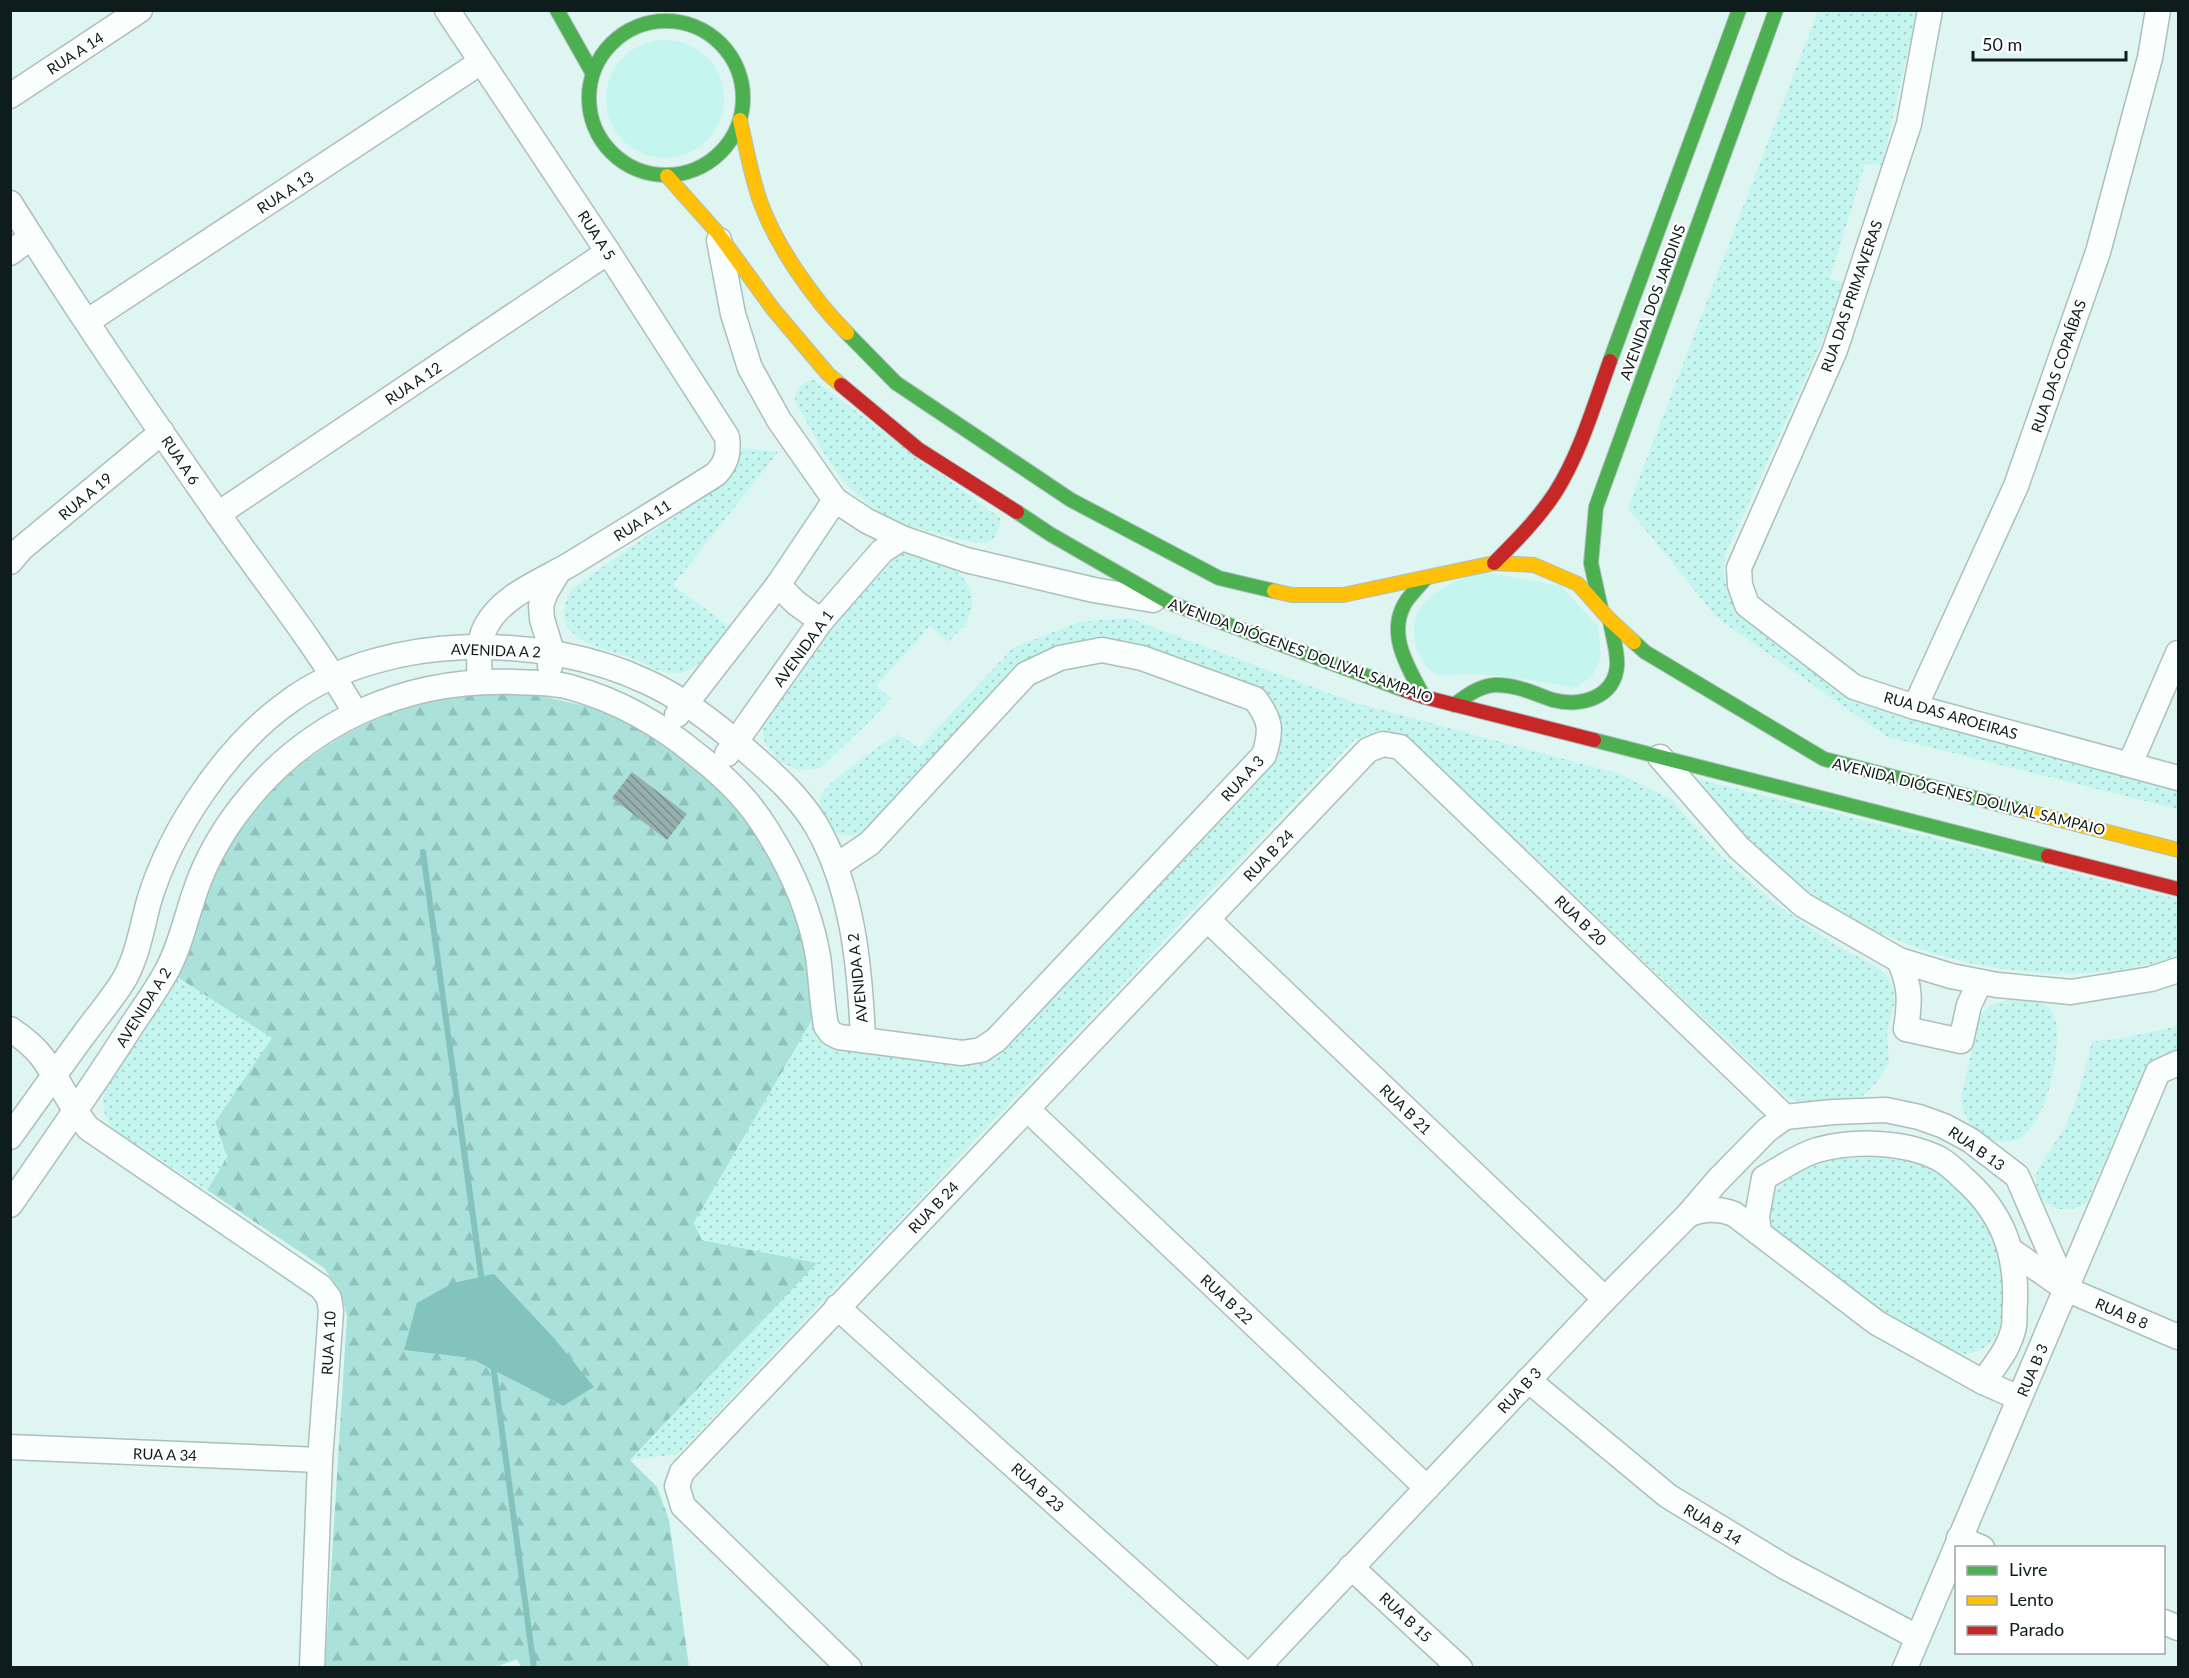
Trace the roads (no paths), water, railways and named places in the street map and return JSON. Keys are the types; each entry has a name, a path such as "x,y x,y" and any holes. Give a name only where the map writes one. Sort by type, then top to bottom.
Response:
{"street":[{"name":"RUA A 14","path":"10,96 140,10"},
{"name":"RUA A 5","path":"447,10 608,252 727,437 729,451 724,465"},
{"path":"557,10 592,72"},
{"path":"640,10 660,20"},
{"name":"AVENIDA DOS JARDINS","path":"1494,563 1526,532 1555,493 1578,448 1740,10"},
{"name":"AVENIDA DOS JARDINS","path":"1454,705 1474,690 1500,685 1563,702 1580,704 1597,699 1611,686 1617,667 1606,615 1591,563 1596,507 1776,10"},
{"name":"RUA DAS PRIMAVERAS","path":"1747,605 1740,585 1739,568 1835,350 1909,124 1930,10"},
{"name":"RUA DAS COPAÍBAS","path":"1915,707 2016,486 2098,252 2150,58 2158,10"},
{"path":"660,20 685,22 708,32 726,49 739,70 744,95 740,120 730,142 713,160 691,172 667,176 642,173 620,162 603,144 591,122 588,97 592,72 603,52 618,36 638,25 660,20"},
{"name":"RUA A 13","path":"88,321 482,62"},
{"name":"AVENIDA DIÓGENES DOLIVAL SAMPAIO","path":"740,120 749,164 761,203 784,251 832,318 896,383 1061,494 1219,578 1292,595 1343,595 1494,563 1534,565 1578,584 1606,615 1645,652 1824,759 2178,850"},
{"name":"AVENIDA DIÓGENES DOLIVAL SAMPAIO","path":"667,176 717,232 773,309 828,374 909,441 1050,534 1170,603 1424,697 2178,889"},
{"name":"RUA A 6","path":"10,203 162,432 334,675 356,712"},
{"path":"717,232 733,314 750,368 779,420 836,500 867,521 902,538 966,560 1094,590 1170,603"},
{"path":"10,253 32,237"},
{"name":"RUA A 12","path":"218,514 608,252"},
{"name":"RUA A 19","path":"10,562 22,548 162,432"},
{"name":"RUA A 11","path":"480,681 480,646 486,626 495,613 517,594 558,572 716,474 724,465"},
{"path":"665,730 778,585 836,500"},
{"name":"AVENIDA A 1","path":"714,768 736,742 820,621 882,551 902,538"},
{"name":"RUA A 11","path":"548,683 552,652 542,619 541,605 558,572"},
{"path":"1424,697 1400,653 1398,628 1405,604 1426,578"},
{"path":"778,585 796,603 820,621"},
{"name":"RUA DAS AROEIRAS","path":"1747,605 1854,687 1915,707 2178,778"},
{"name":"AVENIDA A 2","path":"10,1137 124,979 140,942 150,900 171,847 206,786 251,735 291,700 334,675 398,654 438,648 480,646 552,652 604,666 647,682 686,704 736,742 799,799 816,825 836,866 848,908 858,962 863,1040 839,1037 831,1033 826,1026 817,954 805,908 790,871 766,827 714,768 665,730 617,703 571,687 548,683 480,681 427,689 398,696 356,712 310,741 273,773 244,804 218,843 197,885 167,971 75,1112 10,1205"},
{"name":"RUA A 3","path":"836,866 870,843 1026,675 1060,658 1102,650 1142,658 1255,699 1267,714 1270,735 1264,755 996,1040 981,1050 962,1053 863,1040"},
{"path":"2130,764 2178,653"},
{"name":"RUA B 20","path":"1368,750 1383,744 1400,747 1785,1117"},
{"name":"RUA B 24","path":"849,1668 682,1506 677,1486 682,1472 837,1306 1368,750"},
{"path":"1660,757 1738,848 1803,905 1899,960 1951,976 1980,982 2071,992 2151,979 2178,970"},
{"name":"RUA B 21","path":"1207,919 1605,1299"},
{"path":"1899,960 1908,981 1910,1000 1906,1029 1961,1041 1970,1005 1980,982"},
{"path":"10,1029 26,1040 41,1055 75,1112"},
{"name":"RUA B 3","path":"1956,1546 2066,1288 2168,1068"},
{"name":"RUA B 22","path":"1027,1109 1427,1488"},
{"name":"RUA B 13","path":"1785,1117 1886,1110 1919,1117 1944,1126 1970,1140 2017,1176 2066,1288"},
{"name":"RUA A 10","path":"75,1112 88,1128 321,1287 329,1298 331,1311 320,1460 312,1668"},
{"name":"RUA B 3","path":"1257,1668 1605,1299 1688,1215 1717,1181 1767,1130 1785,1117"},
{"name":"RUA B 13","path":"1759,1233 1757,1216 1764,1178 1815,1151 1868,1144 1893,1146 1939,1158 1978,1191 1993,1210 2012,1251 2015,1291 2014,1327 2003,1354 1983,1382"},
{"path":"1688,1215 1706,1209 1724,1210 1734,1214 1877,1323 1983,1382 2019,1398"},
{"path":"2012,1251 2066,1288"},
{"name":"RUA B 8","path":"2066,1288 2178,1337"},
{"name":"RUA B 23","path":"837,1306 1239,1668"},
{"name":"RUA B 14","path":"1528,1380 1668,1496 1785,1567 1917,1637"},
{"name":"RUA A 34","path":"10,1448 320,1460"},
{"path":"1959,1538 1977,1546"},
{"name":"RUA B 3","path":"1905,1668 1955,1547"},
{"name":"RUA B 15","path":"1352,1567 1460,1668"}],"waterway":[{"path":"423,852 482,1282"},
{"path":"493,1364 534,1668"}]}
